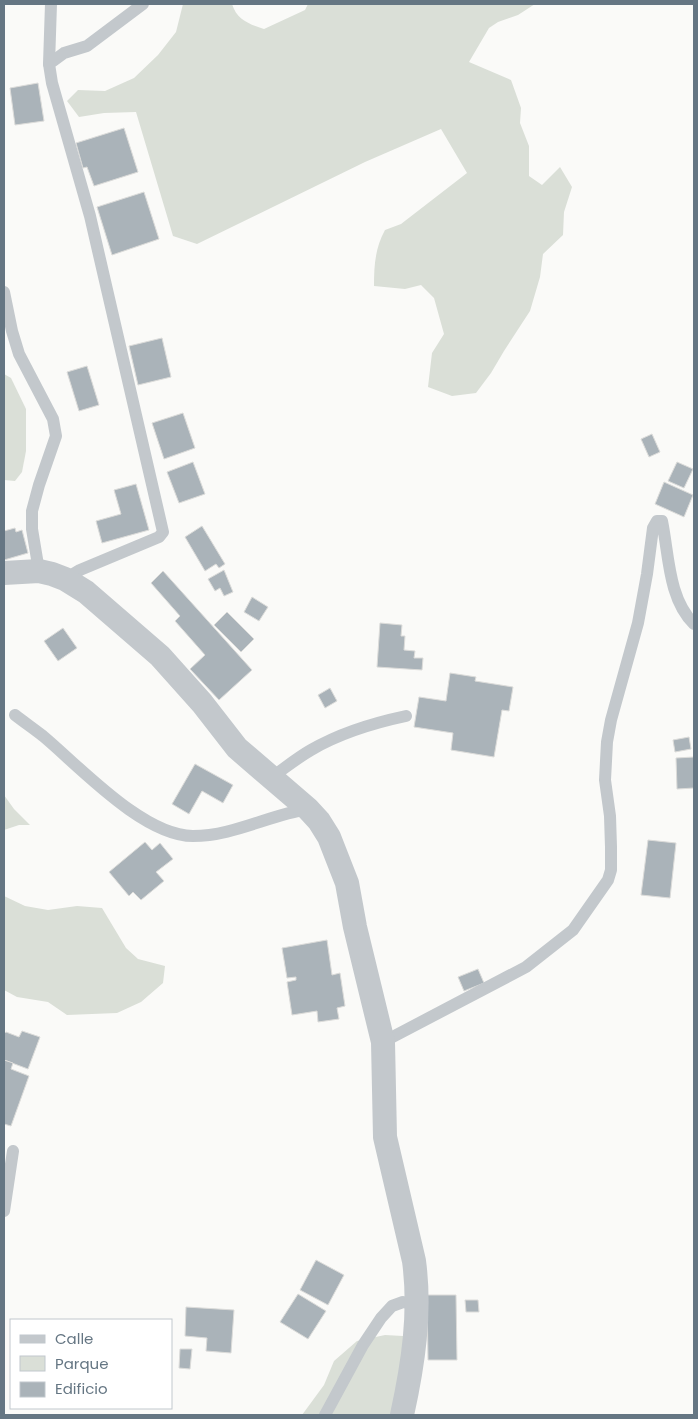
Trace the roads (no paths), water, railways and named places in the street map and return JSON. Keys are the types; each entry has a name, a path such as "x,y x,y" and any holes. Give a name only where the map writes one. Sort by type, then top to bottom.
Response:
{"street":[{"path":"4,573 39,572 65,579 86,592 160,656 202,703 237,748 308,809 319,821 329,837 347,883 355,927 384,1042 385,1137 414,1261 417,1282 414,1348 410,1381 402,1415"}],"lane":[{"path":"51,4 49,64 52,83 92,226 163,532 159,537 80,570 65,579"},
{"path":"49,64 64,54 87,46 143,4"},
{"path":"4,292 19,354 53,419 56,436 32,511 32,529 39,572"},
{"path":"384,1042 526,966 573,930 608,880 611,870 611,847 610,816 605,780 607,742 611,720 638,623 653,528 657,521 662,521 668,565 684,613 694,624"},
{"path":"15,715 126,807 142,818 174,833 192,836 222,832 290,812 308,809"},
{"path":"272,777 311,750 352,730 406,716"},
{"path":"4,1211 13,1151"},
{"path":"325,1415 363,1345 381,1318 392,1306 402,1302 416,1305"}]}
